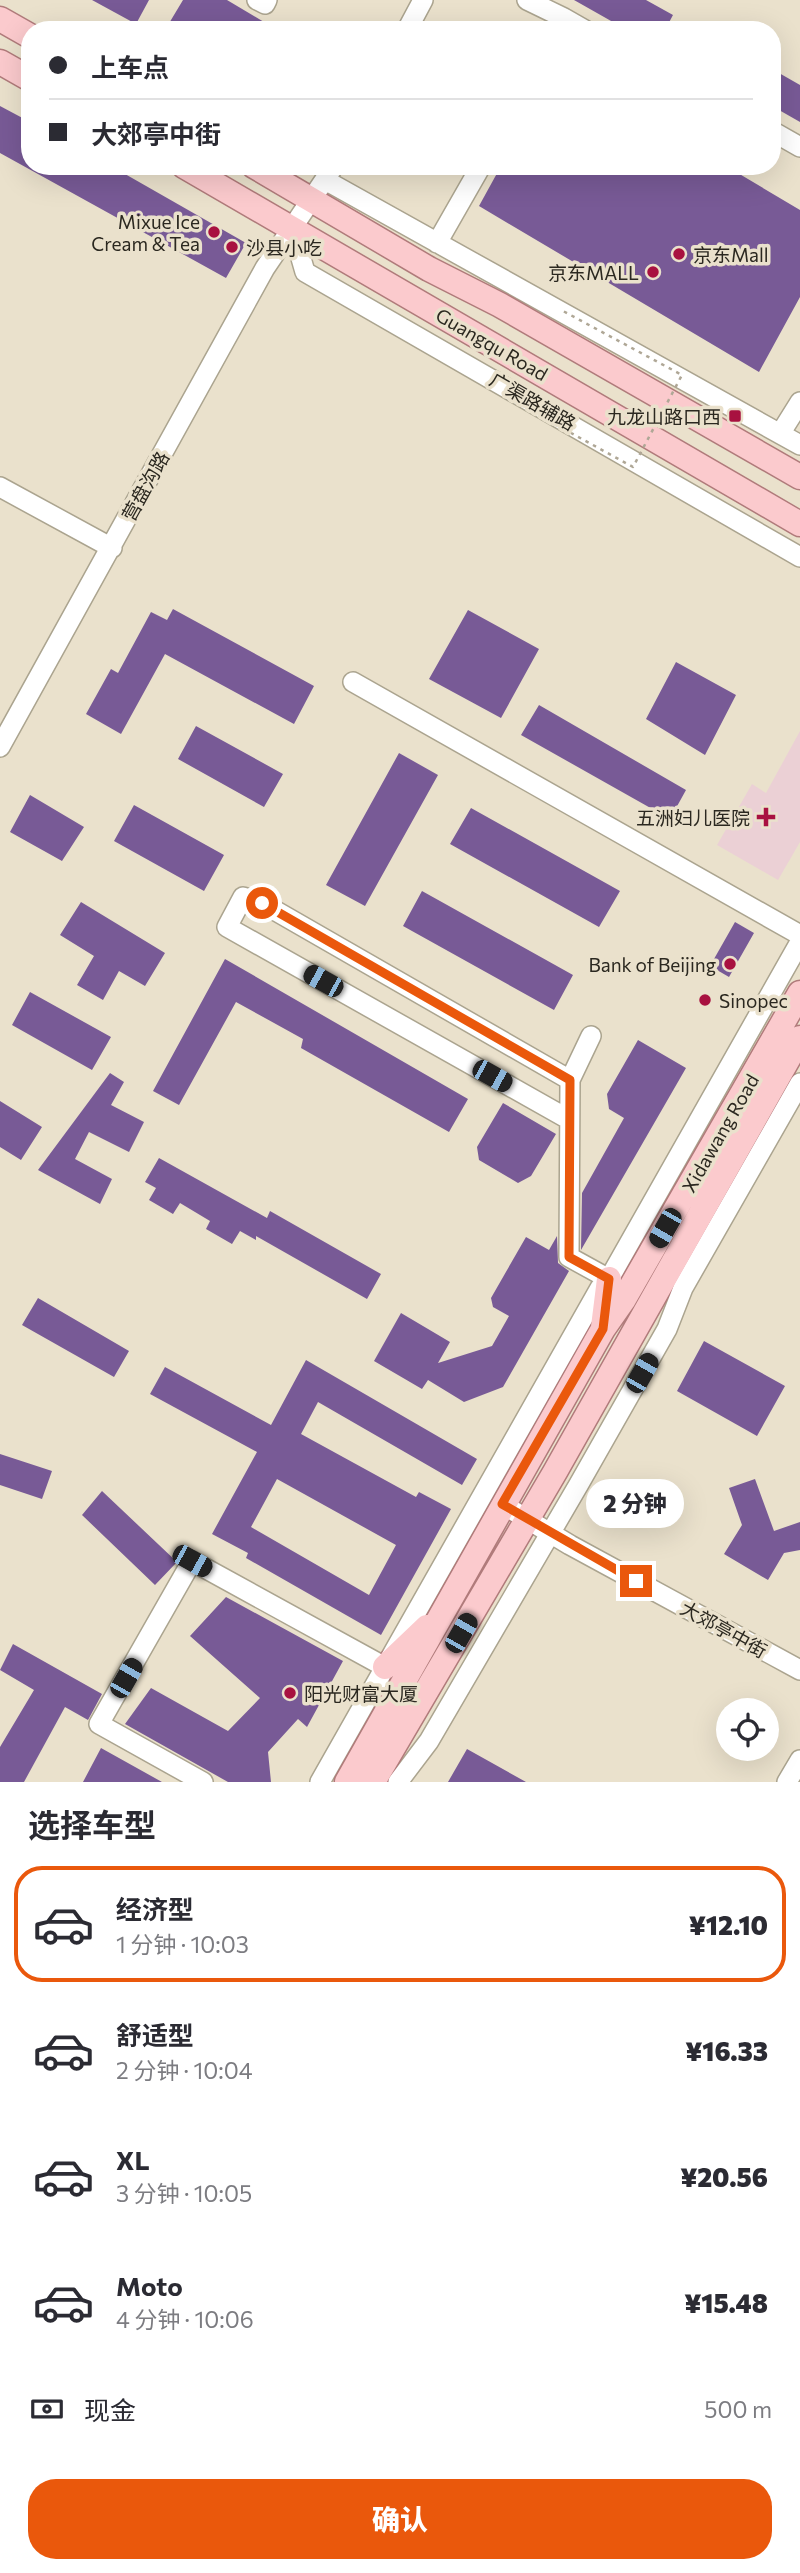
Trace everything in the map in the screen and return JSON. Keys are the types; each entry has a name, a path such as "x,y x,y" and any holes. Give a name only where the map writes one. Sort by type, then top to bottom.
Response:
{"main road":[{"path":"0,19 21,31"},
{"path":"0,62 21,74"},
{"name":"Guangqu Road","path":"200,175 800,524"},
{"name":"Guangqu Road","path":"293,175 323,182 429,269 512,312 800,477"},
{"name":"Xidawang Road","path":"347,1782 502,1504 603,1329 624,1299 800,993"},
{"name":"Xidawang Road","path":"373,1782 538,1527 800,1038"},
{"path":"603,1329 609,1279"},
{"path":"384,1667 438,1617"}],"street":[{"path":"257,0 265,5 267,0"},
{"path":"412,21 423,0"},
{"path":"527,0 557,21"},
{"path":"781,136 800,147"},
{"path":"437,243 476,175"},
{"path":"323,182 800,446"},
{"name":"营盘沟路","path":"0,747 265,268 323,182"},
{"name":"广渠路辅路","path":"292,227 305,272 800,556"},
{"path":"780,434 800,402"},
{"path":"0,487 112,548"},
{"path":"353,682 800,935"},
{"path":"568,1119 227,927 243,897 262,903 570,1080"},
{"path":"320,1782 800,942"},
{"path":"591,1036 570,1080 569,1257 609,1279"},
{"path":"398,1782 429,1741 538,1527 667,1329 683,1288 800,1083"},
{"name":"大郊亭中街","path":"502,1504 538,1527 800,1670"},
{"path":"203,1782 99,1724 192,1561 384,1667"},
{"path":"787,1782 800,1760"}],"path":[{"path":"512,400 634,467 682,375 563,311"}],"shaded area":[{"name":"五洲妇儿医院","path":"800,731 800,842 778,880 717,845 752,784 766,793"}],"building":[{"path":"92,0 149,0 138,21 130,21"},
{"path":"183,0 227,0 262,21 170,21"},
{"path":"574,0 646,0 673,15 670,21 611,21"},
{"path":"781,74 800,85 800,122 781,111"},
{"path":"0,106 21,117 21,165 0,153"},
{"path":"40,175 127,175 246,243 226,278"},
{"name":"京东Mall","path":"496,175 741,175 800,210 800,297 759,372 479,206"},
{"path":"173,609 314,686 294,724 165,654 121,734 86,714 111,669 118,673 151,612 167,620"},
{"path":"468,610 539,649 501,718 429,679"},
{"path":"676,662 736,695 705,755 646,719"},
{"path":"539,705 686,790 670,819 521,735"},
{"path":"196,726 283,774 264,807 178,759"},
{"path":"399,753 438,775 365,906 326,885"},
{"path":"30,795 84,827 62,861 10,832"},
{"path":"134,805 224,855 204,891 114,841"},
{"path":"471,808 620,891 599,927 450,844"},
{"path":"422,891 573,975 554,1010 403,926"},
{"path":"81,902 165,953 145,986 119,971 103,1000 77,985 94,956 60,935"},
{"path":"735,922 754,933 729,977 710,966"},
{"path":"225,959 468,1099 449,1132 301,1048 303,1039 236,1002 179,1105 153,1091"},
{"path":"30,992 111,1037 92,1070 12,1025"},
{"path":"638,1040 686,1068 581,1250 582,1193 624,1118 609,1109 607,1094"},
{"path":"110,1073 124,1082 111,1105 144,1122 129,1152 89,1132 75,1159 112,1179 100,1204 38,1170"},
{"path":"0,1101 42,1127 21,1160 0,1147"},
{"path":"503,1103 556,1134 531,1176 518,1183 479,1160 477,1147"},
{"path":"159,1158 267,1218 270,1211 381,1274 367,1299 256,1236 256,1240 240,1231 232,1244 206,1229 210,1221 180,1203 173,1214 149,1200 156,1188 145,1182"},
{"path":"557,1236 558,1263 569,1271 503,1387 464,1402 428,1380 422,1389 374,1361 401,1313 450,1342 438,1363 492,1346 509,1316 493,1307 491,1298 526,1237 549,1250"},
{"path":"38,1298 129,1351 114,1377 22,1325"},
{"path":"704,1341 785,1386 757,1436 677,1391"},
{"path":"306,1360 477,1459 462,1485 318,1402 301,1434 416,1497 419,1492 451,1509 381,1635 246,1558 248,1553 212,1534 257,1452 150,1394 165,1367 271,1425","holes":["277,1479 396,1545 369,1595 251,1527"]},
{"path":"0,1454 52,1471 42,1499 0,1485"},
{"path":"755,1479 774,1531 800,1522 800,1550 784,1553 768,1580 724,1554 742,1525 729,1488"},
{"path":"102,1491 177,1562 155,1585 82,1515"},
{"name":"阳光财富大厦","path":"226,1597 343,1661 307,1727 298,1719 268,1752 271,1782 228,1782 125,1724 151,1688 228,1731 260,1698 190,1636"},
{"path":"13,1644 102,1694 88,1720 65,1707 24,1782 0,1782 0,1747 34,1690 0,1670"},
{"path":"101,1748 162,1782 83,1782"},
{"path":"467,1749 526,1782 448,1782"}],"place":[{"name":"Mixue Ice Cream & Tea","path":"214,232"},
{"name":"沙县小吃","path":"232,247"},
{"name":"京东Mall","path":"679,254"},
{"name":"京东MALL","path":"653,272"},
{"name":"九龙山路口西","path":"735,416"},
{"name":"五洲妇儿医院","path":"766,817"},
{"name":"Bank of Beijing","path":"730,964"},
{"name":"Sinopec","path":"705,1000"},
{"name":"阳光财富大厦","path":"290,1693"}],"route":[{"path":"262,903 570,1080 569,1257 609,1279 603,1329 502,1504 636,1581"}]}
